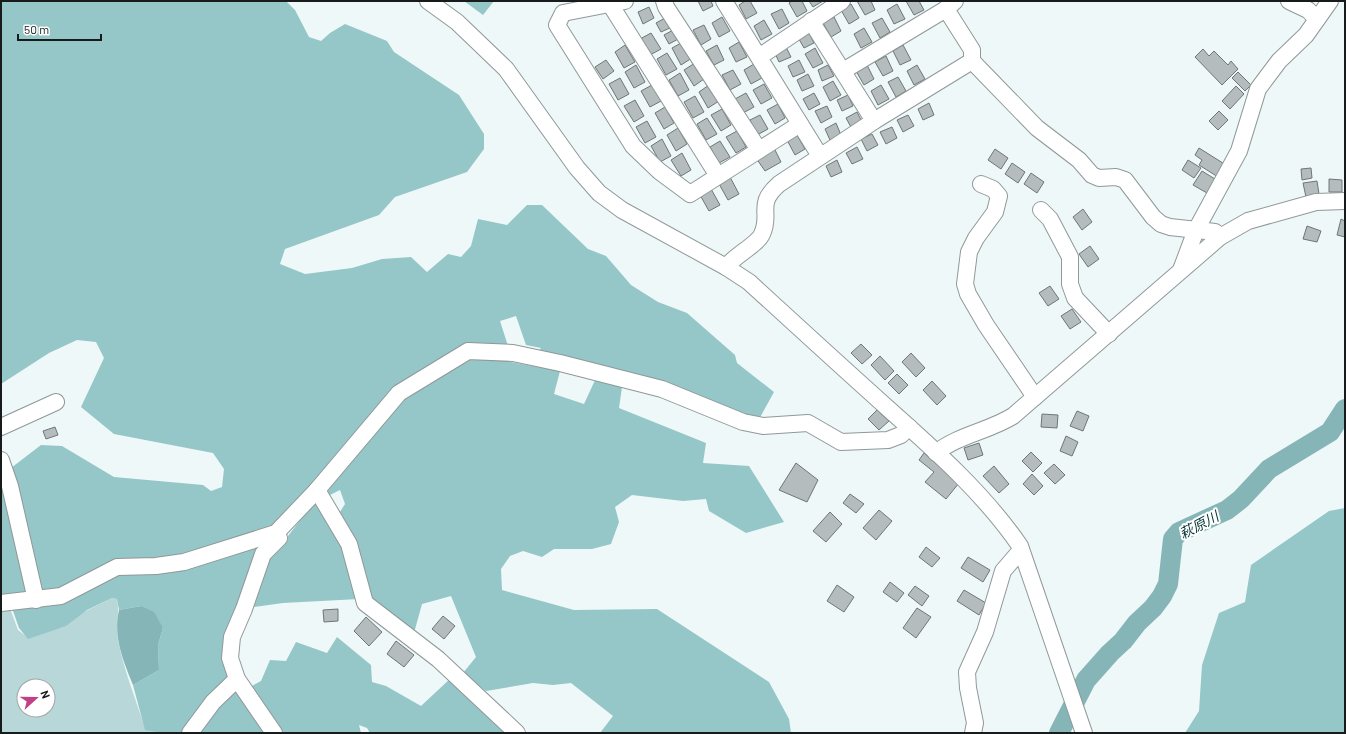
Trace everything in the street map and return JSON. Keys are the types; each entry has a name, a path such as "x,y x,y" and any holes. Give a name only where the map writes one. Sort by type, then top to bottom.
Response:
{"street":[{"path":"428,1 458,22 506,69 577,168 599,193 622,210 749,282 909,427 986,502 1003,522 1021,550 1079,714 1084,733"},
{"path":"664,1 666,7 759,150"},
{"path":"759,57 842,1"},
{"path":"1289,1 1308,10 1317,19"},
{"path":"1180,272 1196,230 1239,150 1258,89 1279,61 1306,35 1330,1"},
{"path":"726,2 820,156"},
{"path":"718,176 617,3 563,12 557,25 633,146 659,171 690,194 800,124"},
{"path":"843,71 950,5 972,50 972,61 1037,128 1079,160 1092,175 1099,178 1116,177 1125,180 1161,224 1170,227 1215,232 1220,237"},
{"path":"811,21 874,121"},
{"path":"726,268 730,261 762,236 766,224 764,206 770,192 820,156 972,61"},
{"path":"981,184 993,189 999,196 995,212 976,238 969,252 965,284 968,294 986,325 1035,397"},
{"path":"936,453 945,446 1000,424 1013,416 1220,237 1248,221 1316,202 1345,201"},
{"path":"1041,210 1050,219 1070,257 1070,284 1075,298 1109,334"},
{"path":"1,603 61,596 117,567 156,566 184,562 276,533 317,490 399,393 468,352 513,353 568,365 662,389 743,422 763,426 808,423 842,442 888,440 901,435 909,427"},
{"path":"1,427 56,402"},
{"path":"1,460 10,486 36,600"},
{"path":"317,490 349,544 365,603 438,658 517,733"},
{"path":"274,733 237,679 230,658 232,637 264,554 279,538 276,533"},
{"path":"974,733 975,723 968,688 968,672 985,632 1003,571 1021,550"},
{"path":"190,733 213,702 237,679"}],"shaded area":[{"path":"1,1 286,1 295,10 309,37 321,41 330,33 345,24 387,41 394,52 459,95 484,134 484,149 467,172 395,197 379,215 285,249 280,264 305,274 352,268 382,259 411,257 427,272 448,254 461,257 471,246 478,219 507,225 527,205 542,205 588,249 606,256 631,285 658,302 687,313 735,355 737,363 774,392 758,421 537,353 541,348 526,345 516,316 500,321 509,349 467,347 396,389 276,528 70,588 40,593 11,468 41,445 62,446 114,477 203,485 211,491 222,487 224,469 213,453 114,434 81,407 104,358 96,342 77,340 49,353 1,384"},
{"path":"464,1 494,1 483,15"},
{"path":"468,354 560,371 554,394 584,404 596,378 622,387 619,408 706,443 703,463 749,466 784,522 746,533 709,511 706,499 683,501 632,495 615,507 619,522 611,544 592,549 554,549 542,557 523,551 510,556 501,569 502,590 574,610 657,609 769,682 789,719 791,733 600,733 613,716 571,683 553,685 533,683 486,691 463,673 476,657 451,596 422,604 414,633 368,602 338,515 345,504 340,490 326,497 324,483 401,395"},
{"path":"1,482 29,593 1,598"},
{"path":"317,498 345,547 359,599 283,603 254,607 267,558 285,540"},
{"path":"1345,508 1345,733 1185,733 1199,711 1202,665 1219,613 1245,602 1251,565 1329,511"},
{"path":"264,543 256,561 232,677 188,733 163,733 145,730 133,685 159,670 158,645 163,628 141,606 119,610 117,599 112,598 87,610 66,626 28,639 19,628 12,608 108,575"},
{"path":"112,598 117,599 117,633 121,655 145,728 164,733 1,733 1,606 9,606 18,630 27,637 63,627 84,612"},
{"path":"141,606 154,612 163,628 158,645 159,670 133,685 120,648 117,620 119,610"},
{"path":"337,637 371,665 372,682 386,686 421,706 452,677 506,733 370,733 367,728 359,725 361,733 279,733 248,688 261,681 270,660 286,661 296,642 327,653"},
{"path":"238,685 265,733 192,733"}],"building":[{"path":"698,1 711,1 713,6 703,11"},
{"path":"745,1 750,1 757,13 746,19 739,5"},
{"path":"792,1 802,1 807,11 797,17 789,3"},
{"path":"809,1 823,1 813,7"},
{"path":"857,1 871,1 875,10 865,15"},
{"path":"906,1 919,1 924,10 914,15"},
{"path":"851,4 859,18 849,24 841,10"},
{"path":"897,4 905,19 894,24 887,10"},
{"path":"649,7 654,18 643,24 638,12"},
{"path":"782,9 789,23 779,29 771,14"},
{"path":"667,17 672,27 661,32 656,23"},
{"path":"722,17 730,31 719,37 712,23"},
{"path":"834,17 841,31 831,37 823,23"},
{"path":"882,18 890,32 880,38 872,23"},
{"path":"764,20 772,34 761,40 754,26"},
{"path":"704,25 711,39 701,45 693,30"},
{"path":"864,28 872,42 861,48 854,34"},
{"path":"675,29 680,38 669,44 664,35"},
{"path":"807,29 814,43 804,48 796,34"},
{"path":"651,33 661,49 650,55 640,39"},
{"path":"683,42 692,58 681,65 672,48"},
{"path":"739,42 747,57 736,62 729,48"},
{"path":"625,45 635,62 624,68 615,52"},
{"path":"717,45 724,60 714,65 706,51"},
{"path":"785,45 791,57 779,62 774,51"},
{"path":"903,45 911,60 900,65 893,51"},
{"path":"815,48 823,63 813,68 805,54"},
{"path":"1203,49 1209,56 1214,51 1228,65 1231,61 1238,69 1222,85 1195,57"},
{"path":"667,53 677,69 666,75 657,59"},
{"path":"886,56 893,71 883,76 875,62"},
{"path":"606,60 614,71 603,79 595,67"},
{"path":"799,60 805,72 793,77 788,66"},
{"path":"695,63 704,79 694,86 684,70"},
{"path":"754,64 762,78 751,84 744,70"},
{"path":"636,65 645,82 634,88 625,72"},
{"path":"828,65 834,76 822,81 818,70"},
{"path":"867,65 874,79 864,85 856,71"},
{"path":"917,65 925,79 914,85 907,71"},
{"path":"733,70 741,84 730,90 722,75"},
{"path":"1238,72 1251,85 1245,91 1232,78"},
{"path":"680,73 689,90 678,96 669,80"},
{"path":"808,74 814,86 802,91 797,80"},
{"path":"898,77 906,91 896,97 888,82"},
{"path":"620,78 629,94 618,100 609,84"},
{"path":"833,81 841,95 830,101 823,87"},
{"path":"764,84 772,98 761,104 753,90"},
{"path":"652,85 661,101 650,107 641,91"},
{"path":"709,85 719,101 708,108 699,92"},
{"path":"881,85 889,99 878,105 871,91"},
{"path":"1236,86 1244,94 1230,109 1222,101"},
{"path":"746,93 754,107 743,113 735,99"},
{"path":"814,93 820,104 809,110 803,99"},
{"path":"848,95 853,106 842,111 837,100"},
{"path":"695,96 704,112 693,118 684,102"},
{"path":"635,100 644,116 634,122 624,106"},
{"path":"929,103 934,115 923,120 918,109"},
{"path":"778,104 785,118 775,124 767,110"},
{"path":"827,106 832,117 821,123 815,111"},
{"path":"665,107 674,123 664,129 655,113"},
{"path":"722,109 731,125 721,131 711,115"},
{"path":"1219,111 1228,120 1218,130 1209,121"},
{"path":"857,112 863,124 852,129 846,118"},
{"path":"760,115 768,129 757,135 750,120"},
{"path":"908,115 914,126 903,132 897,120"},
{"path":"707,118 717,134 706,140 697,124"},
{"path":"647,121 656,137 645,143 636,127"},
{"path":"836,123 841,135 830,140 825,129"},
{"path":"892,127 897,138 886,144 880,132"},
{"path":"678,128 687,144 676,151 667,135"},
{"path":"737,131 746,147 736,153 726,137"},
{"path":"872,134 878,145 867,151 861,139"},
{"path":"797,135 805,149 795,155 787,140"},
{"path":"662,139 671,156 660,162 651,146"},
{"path":"720,141 730,157 719,163 710,147"},
{"path":"857,147 863,159 852,164 846,153"},
{"path":"774,148 781,162 765,171 756,158"},
{"path":"1199,148 1226,165 1218,177 1199,165 1202,160 1195,155"},
{"path":"995,149 1008,158 1001,169 988,160"},
{"path":"682,153 691,170 681,176 671,160"},
{"path":"837,160 842,172 831,177 826,166"},
{"path":"1188,160 1201,168 1194,178 1182,170"},
{"path":"1012,163 1025,172 1018,183 1005,174"},
{"path":"1311,168 1312,178 1302,180 1301,169"},
{"path":"1202,171 1215,179 1207,193 1193,185"},
{"path":"1031,173 1044,182 1037,193 1024,184"},
{"path":"730,177 739,194 728,200 719,184"},
{"path":"1329,179 1342,180 1342,192 1329,192"},
{"path":"1317,181 1319,194 1306,197 1303,183"},
{"path":"711,189 720,205 709,211 700,195"},
{"path":"1083,209 1092,222 1082,230 1073,217"},
{"path":"1341,219 1345,221 1345,237 1337,235"},
{"path":"1307,226 1321,231 1317,242 1303,239"},
{"path":"1090,246 1099,259 1088,267 1079,254"},
{"path":"1050,286 1059,299 1048,306 1039,293"},
{"path":"1072,309 1081,322 1070,329 1061,316"},
{"path":"861,344 872,355 862,364 851,353"},
{"path":"911,353 925,368 916,377 902,362"},
{"path":"880,356 894,371 885,380 871,365"},
{"path":"897,374 908,385 899,394 888,383"},
{"path":"932,381 946,396 937,405 923,390"},
{"path":"877,410 889,421 879,430 868,419"},
{"path":"1077,411 1089,416 1083,431 1070,426"},
{"path":"1042,414 1058,415 1057,428 1041,427"},
{"path":"55,427 58,435 46,439 43,431"},
{"path":"1066,436 1078,442 1072,456 1060,451"},
{"path":"979,443 983,455 968,460 964,448"},
{"path":"1031,452 1042,463 1033,472 1022,461"},
{"path":"924,453 959,483 946,499 925,482 934,472 919,460"},
{"path":"796,463 818,480 807,502 779,490"},
{"path":"1054,464 1065,475 1055,484 1044,473"},
{"path":"994,466 1009,484 999,493 983,476"},
{"path":"1032,474 1043,486 1034,495 1023,484"},
{"path":"850,494 864,504 856,513 843,503"},
{"path":"879,510 892,521 876,540 863,528"},
{"path":"830,512 842,524 826,542 813,531"},
{"path":"926,547 940,558 932,567 919,557"},
{"path":"968,557 990,570 983,582 961,568"},
{"path":"890,582 904,593 897,602 883,592"},
{"path":"837,585 854,597 844,612 827,601"},
{"path":"915,586 929,596 922,606 908,595"},
{"path":"964,590 986,603 979,615 957,601"},
{"path":"917,608 931,617 916,638 903,628"},
{"path":"338,609 338,621 324,622 323,610"},
{"path":"443,616 455,626 444,639 432,629"},
{"path":"366,617 382,632 369,646 354,631"},
{"path":"396,641 414,655 404,667 387,654"}],"waterway":[{"name":"萩原川","path":"1059,733 1086,680 1123,641 1137,623 1153,608 1162,596 1168,584 1173,539 1179,532 1227,510 1241,499 1269,469 1330,432 1345,409"}]}
